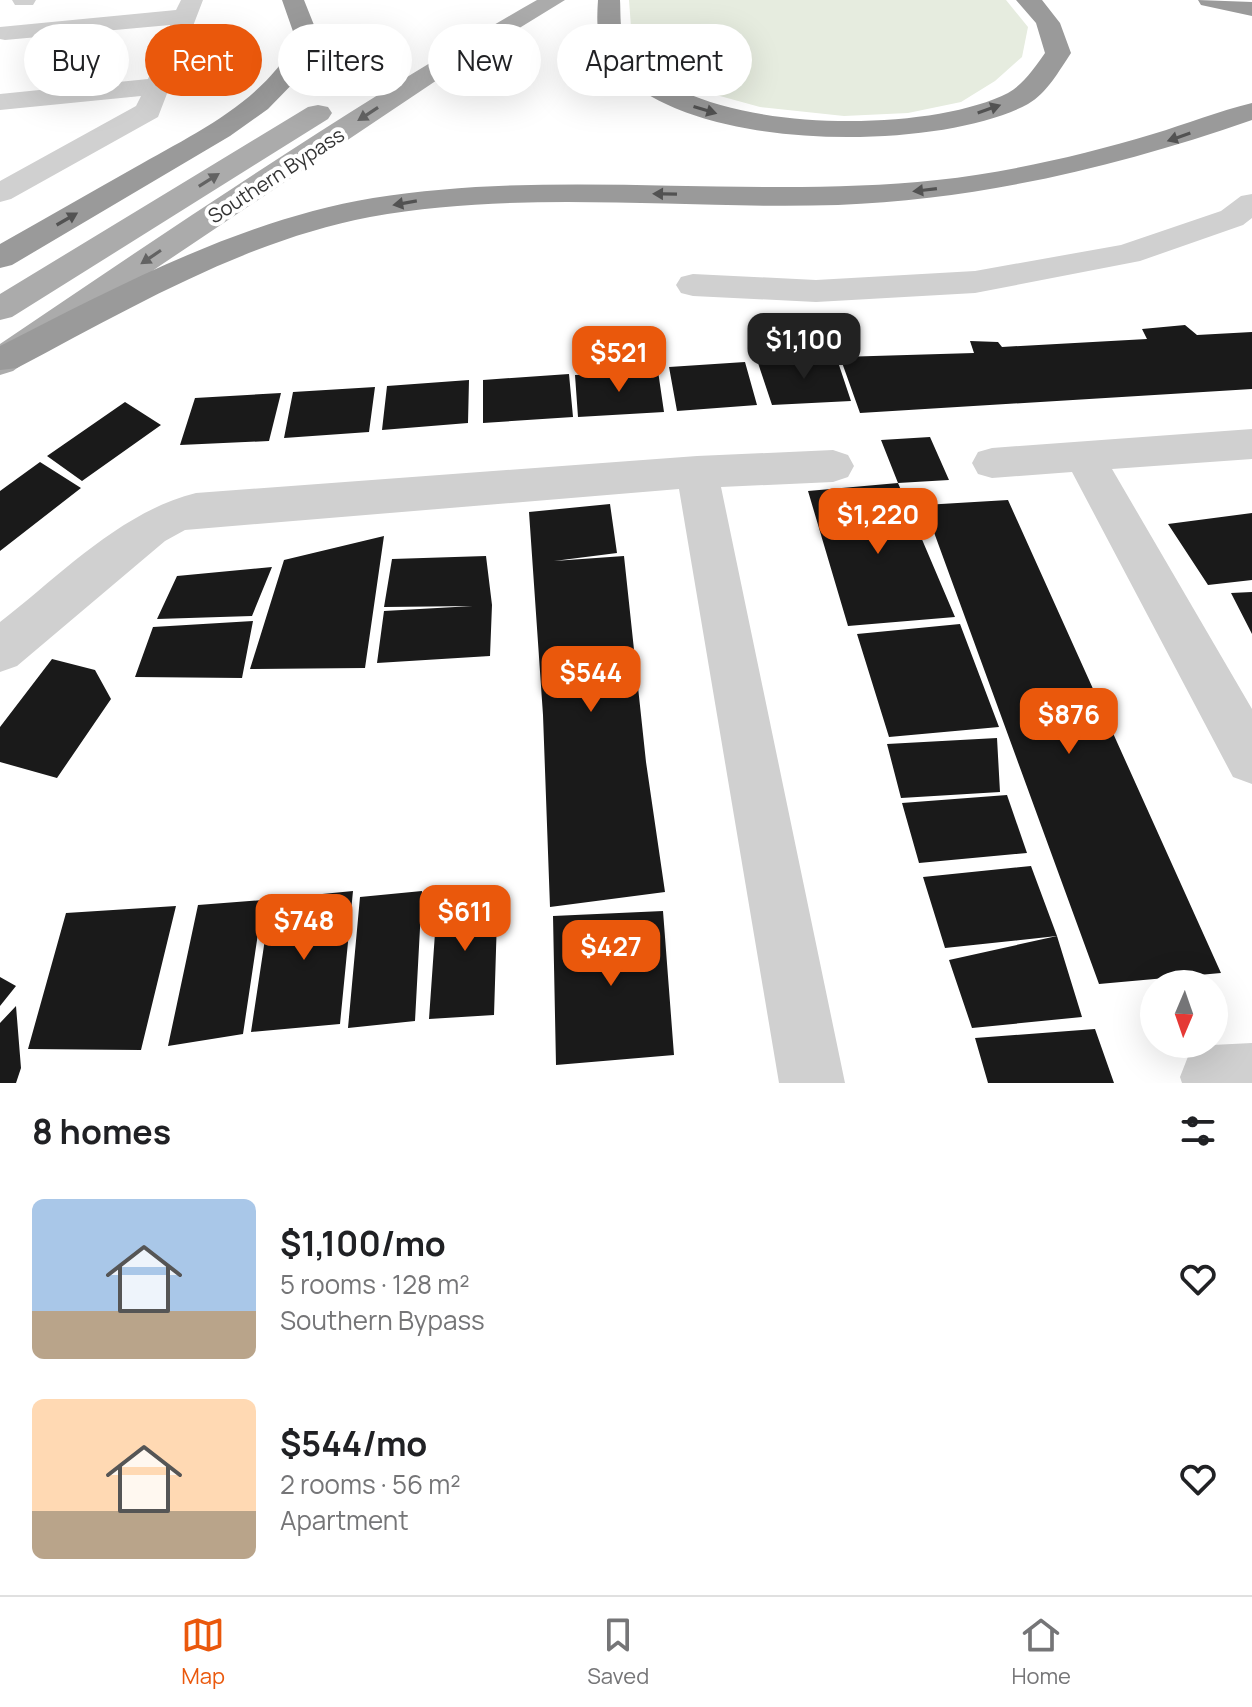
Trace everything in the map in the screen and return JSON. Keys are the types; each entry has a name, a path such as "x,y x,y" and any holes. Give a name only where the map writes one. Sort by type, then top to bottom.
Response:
{"highway":[{"path":"0,258 220,130 258,103 294,68 308,40 293,0"},
{"path":"609,0 608,30 617,52 634,73 676,101 713,114 765,124 811,128 883,128 940,123 988,110 1019,97 1039,80 1058,53 1053,32 1039,9 1027,0"},
{"path":"1209,0 1252,9"},
{"path":"2,361 208,257 343,214 425,200 567,194 894,193 1040,175 1167,141 1252,111"}],"main road":[{"name":"Southern Bypass","path":"0,309 504,0"},
{"name":"Southern Bypass","path":"2,361 146,260 452,59 554,0"}],"street":[{"path":"3,38 23,0"},
{"path":"3,38 189,8"},
{"path":"0,102 145,87"},
{"path":"0,193 142,116 148,111 154,96"},
{"path":"693,285 816,291 975,282 1128,254 1232,218 1252,203"},
{"path":"992,463 1252,444"},
{"path":"1084,456 1252,759"},
{"path":"0,651 150,529 173,516 196,510 697,472 833,466"},
{"path":"697,472 812,1083"}],"shaded area":[{"path":"629,0 1006,0 1028,27 1022,57 995,81 961,102 908,113 844,116 760,107 720,96 752,96 752,24 631,24"}],"building":[{"path":"1185,325 1197,335 1252,332 1252,389 860,413 840,357 974,353 970,341 998,342 1002,347 1147,339 1142,329"},
{"path":"837,359 851,401 772,405 757,360"},
{"path":"745,362 757,405 677,411 669,367"},
{"path":"658,371 664,412 578,417 575,375"},
{"path":"569,374 573,417 483,423 483,380"},
{"path":"469,380 468,423 382,430 387,386"},
{"path":"375,387 369,432 284,438 293,392"},
{"path":"281,393 269,441 180,445 195,398"},
{"path":"125,402 161,425 82,481 47,456"},
{"path":"930,437 949,480 898,483 881,440"},
{"path":"40,462 81,488 0,551 0,491"},
{"path":"898,483 955,617 848,626 808,491"},
{"path":"1008,500 1220,970 1140,970 1140,980 1099,984 924,505"},
{"path":"610,504 617,553 554,561 624,556 646,762 665,892 550,907 543,715 529,512"},
{"path":"1252,513 1252,580 1208,585 1168,524"},
{"path":"384,536 365,668 250,669 284,560"},
{"path":"486,556 492,605 490,656 377,663 384,611 473,606 384,607 392,559"},
{"path":"272,567 252,616 157,619 177,576"},
{"path":"1252,592 1252,634 1231,593"},
{"path":"253,621 242,678 135,677 153,627"},
{"path":"960,624 999,727 889,737 857,634"},
{"path":"52,659 95,670 111,699 57,778 0,762 0,727"},
{"path":"997,738 1000,792 901,798 887,744"},
{"path":"1007,795 1027,853 919,863 902,803"},
{"path":"1031,866 1057,936 945,948 923,877"},
{"path":"498,886 494,1015 429,1019 438,890"},
{"path":"353,891 340,1024 251,1032 271,899"},
{"path":"422,891 415,1021 348,1028 360,897"},
{"path":"263,900 243,1034 168,1046 198,905"},
{"path":"176,906 141,1050 28,1049 66,913"},
{"path":"663,911 674,1055 556,1065 553,916"},
{"path":"1057,936 1082,1017 972,1028 949,960"},
{"path":"0,977 16,986 0,1006"},
{"path":"16,1006 21,1068 16,1083 0,1083 0,1023"},
{"path":"1095,1029 1114,1083 988,1083 975,1038"}]}
